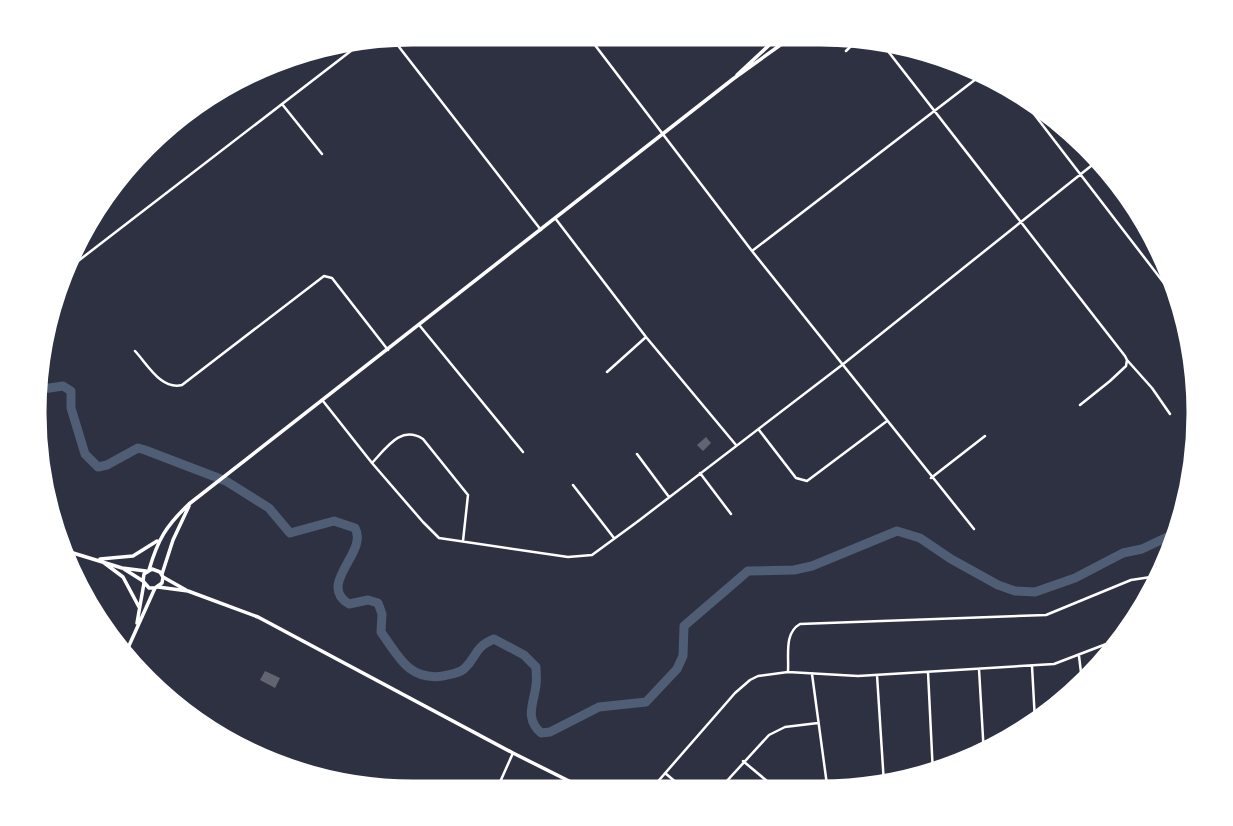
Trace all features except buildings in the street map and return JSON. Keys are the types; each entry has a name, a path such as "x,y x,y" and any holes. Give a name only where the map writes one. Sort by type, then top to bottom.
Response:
{"street":[{"path":"592,42 752,251 974,530"},
{"path":"733,79 772,42"},
{"path":"137,625 148,570 158,541 173,519 322,399 420,326 733,79 785,42"},
{"path":"396,43 541,230"},
{"path":"846,51 853,44"},
{"path":"73,265 357,46"},
{"path":"885,48 1170,414"},
{"path":"752,251 978,77"},
{"path":"282,104 321,154"},
{"path":"1034,114 1167,287"},
{"path":"322,399 372,463 436,536 568,557 596,553 842,365 1094,163"},
{"path":"555,218 646,337 736,445"},
{"path":"135,351 164,384 172,387 182,385 321,277 332,278 388,350"},
{"path":"420,326 523,452"},
{"path":"607,372 646,337"},
{"path":"1080,405 1110,381 1125,366 1126,360"},
{"path":"758,429 796,478 807,481 887,421"},
{"path":"372,463 387,447 406,434 415,434 423,439 468,495 463,541"},
{"path":"931,478 985,436"},
{"path":"637,454 669,497"},
{"path":"700,473 731,514"},
{"path":"573,485 615,539"},
{"path":"127,649 137,625 162,583 173,540 190,505"},
{"path":"98,559 133,556 158,541"},
{"path":"69,551 122,568 149,587 188,591"},
{"path":"98,559 123,577 139,607"},
{"path":"122,568 155,569 188,591 258,617 575,784"},
{"path":"788,672 789,636 793,628 800,624 1046,615 1131,580 1153,577"},
{"path":"656,784 742,686 758,676 788,672 877,674 1032,666 1063,663 1111,643"},
{"path":"1079,656 1081,676"},
{"path":"1032,666 1035,715"},
{"path":"979,668 983,746"},
{"path":"928,671 933,766"},
{"path":"812,674 827,784"},
{"path":"877,674 884,778"},
{"path":"723,784 762,741 776,731 818,723"},
{"path":"499,784 513,753"},
{"path":"743,761 766,781"},
{"path":"666,773 679,784"}],"waterway":[{"path":"43,389 63,386 71,391 71,408 85,454 98,467 138,448 226,481 269,508 290,533 334,521 355,528 355,547 340,577 340,596 349,604 368,600 378,603 382,614 381,632 406,665 422,675 431,677 459,672 482,646 494,639 524,655 536,667 531,716 541,733 550,732 599,707 646,702 677,669 683,656 684,626 748,571 794,570 812,566 897,531 920,538 998,585 1015,591 1035,592 1075,578 1123,553 1142,549 1170,536"}]}
